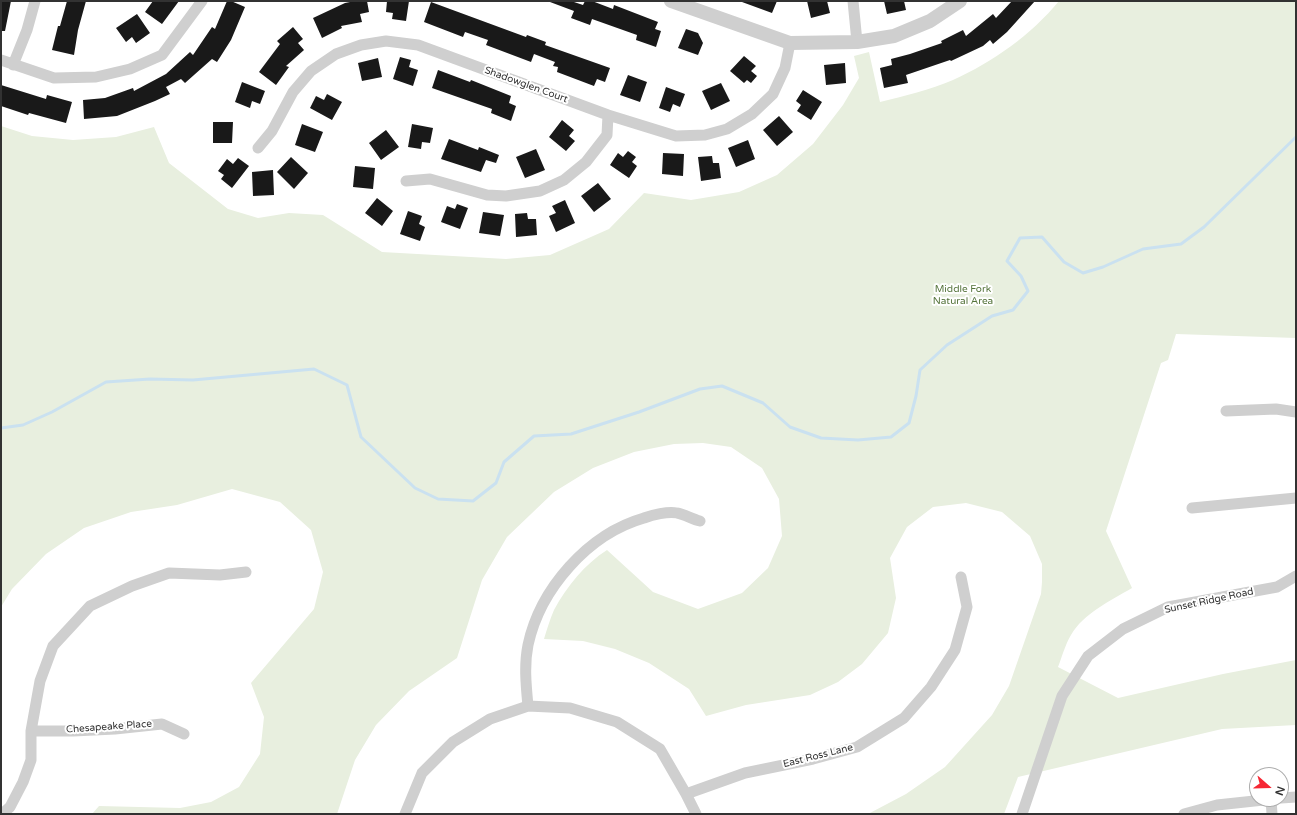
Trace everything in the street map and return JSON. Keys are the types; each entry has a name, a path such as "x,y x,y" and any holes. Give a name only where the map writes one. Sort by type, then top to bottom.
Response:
{"street":[{"path":"13,65 27,30 35,1"},
{"path":"1,60 54,78 96,77 130,69 162,55 202,1"},
{"path":"671,1 790,43 857,42 894,36 930,20 960,1"},
{"path":"853,1 857,42"},
{"name":"Shadowglen Court","path":"258,148 272,131 293,92 311,71 336,54 361,45 386,41 418,45 608,115 676,136 705,135 727,129 752,114 773,94 785,68 790,43"},
{"path":"406,182 430,179 487,195 506,196 540,191 564,180 586,162 607,135 608,115"},
{"path":"1226,411 1276,408 1296,412"},
{"path":"1192,508 1296,498"},
{"path":"528,706 525,670 528,645 536,619 550,591 568,567 593,544 631,521 653,515 676,513 700,521"},
{"path":"2,814 10,807 23,782 31,760 31,731 40,681 53,646 90,606 132,586 169,573 220,576 246,572"},
{"name":"Sunset Ridge Road","path":"1022,814 1062,696 1088,656 1123,629 1168,607 1277,587 1296,576"},
{"name":"East Ross Lane","path":"686,794 745,773 812,759 857,747 904,718 931,687 955,650 967,607 961,577"},
{"path":"405,814 422,773 453,742 490,719 528,706 570,708 617,722 660,749 696,814"},
{"name":"Chesapeake Place","path":"31,731 115,729 162,724 184,734"},
{"path":"1184,814 1217,805 1249,802"}],"green space":[{"name":"Middle Fork Natural Area","path":"1059,1 1296,1 1296,338 1176,334 1168,360 1161,363 1106,531 1132,588 1098,608 1076,627 1065,647 1058,667 1118,698 1223,674 1296,660 1296,725 1222,729 1018,777 1004,814 868,814 906,794 945,767 992,715 1009,686 1041,594 1042,564 1030,536 1002,512 966,503 933,507 907,527 890,558 896,598 888,633 862,664 838,682 810,695 746,705 706,716 689,689 649,663 615,649 583,641 544,639 554,610 565,592 577,576 591,562 607,550 653,592 698,609 742,593 768,568 782,536 779,499 762,468 731,447 703,443 674,444 634,452 593,468 554,492 507,537 482,580 457,658 409,691 376,725 355,760 337,814 92,814 99,806 180,808 211,802 239,787 260,754 264,717 251,683 314,609 323,572 311,530 280,502 232,489 177,505 131,512 84,528 46,554 12,589 1,607 1,126 32,136 73,140 116,137 154,127 169,163 228,209 258,218 289,213 323,215 382,252 506,259 550,255 609,229 644,193 691,200 739,192 777,175 813,144 843,105 859,78 854,56 869,52 880,102 908,95 953,80 997,56 1024,36"}],"building":[{"path":"1,1 11,1 5,31 1,31"},
{"path":"67,1 86,1 78,30 74,55 52,50 58,26 60,26"},
{"path":"153,1 179,1 162,24 145,12"},
{"path":"227,1 231,1 245,7 231,40 217,62 212,59 185,83 181,79 166,87 170,94 155,101 117,116 84,119 83,100 105,98 133,88 134,91 166,74 190,52 193,55 212,27 215,29"},
{"path":"367,1 369,12 360,14 362,22 341,26 342,28 322,38 313,18 345,3"},
{"path":"387,1 409,1 406,21 392,19 393,13 386,12"},
{"path":"550,1 571,1 583,5 585,1 592,1 613,9 614,5 658,22 655,29 661,31 656,47 636,40 637,35 592,19 590,25 571,18 574,11"},
{"path":"742,1 777,1 772,13"},
{"path":"807,1 827,1 830,13 811,18"},
{"path":"884,1 904,1 906,10 887,14"},
{"path":"1012,1 1035,1 1007,32 993,44 990,40 983,46 951,61 950,60 906,75 908,83 884,88 880,68 892,65 891,59 942,43 941,41 963,30 966,36 993,14 996,18"},
{"path":"431,2 526,37 527,35 546,42 545,45 610,68 605,82 597,79 594,86 557,72 558,67 553,66 555,62 534,54 531,62 486,45 488,40 465,32 463,37 424,22"},
{"path":"137,14 150,33 136,43 132,37 126,42 116,28"},
{"path":"293,27 303,39 298,43 304,50 286,66 289,67 276,85 259,72 280,44 277,41"},
{"path":"686,29 698,33 703,43 698,55 678,48"},
{"path":"744,56 756,66 751,71 757,76 751,83 747,80 744,83 730,71"},
{"path":"400,57 411,60 409,67 418,70 413,86 393,79"},
{"path":"378,58 382,77 362,81 358,63"},
{"path":"845,63 846,83 826,85 824,65"},
{"path":"438,70 470,82 471,80 511,96 509,103 516,106 511,121 491,113 492,109 432,88"},
{"path":"628,75 647,82 640,102 620,95"},
{"path":"242,82 265,91 260,104 252,101 250,108 235,102"},
{"path":"721,83 730,101 711,110 702,91"},
{"path":"1,85 46,99 47,95 72,102 66,123 29,113 28,115 1,106"},
{"path":"666,87 685,94 680,107 673,104 670,112 659,108"},
{"path":"803,90 822,102 811,120 797,111 801,105 796,101"},
{"path":"327,94 342,102 332,120 310,108 316,96 324,100"},
{"path":"779,116 793,132 777,146 763,130"},
{"path":"562,120 574,130 569,136 575,141 566,151 549,137"},
{"path":"213,122 233,122 232,143 213,143"},
{"path":"302,124 323,132 315,152 295,145"},
{"path":"412,124 433,128 430,143 422,142 421,149 408,147"},
{"path":"386,130 399,147 381,160 369,143"},
{"path":"449,139 478,150 479,147 499,155 496,163 486,160 481,172 441,159"},
{"path":"748,140 755,159 736,167 728,148"},
{"path":"536,149 545,170 525,178 516,157"},
{"path":"628,151 636,157 632,162 637,166 629,178 610,165 618,153 623,157"},
{"path":"663,153 684,154 683,176 662,174"},
{"path":"712,156 713,163 719,163 721,178 701,181 698,157"},
{"path":"291,157 308,173 294,189 277,172"},
{"path":"238,158 249,166 232,188 221,179 224,175 218,171 227,159 233,164"},
{"path":"355,166 375,168 373,189 353,187"},
{"path":"273,170 274,195 253,196 252,172"},
{"path":"598,183 611,199 594,212 581,196"},
{"path":"377,198 393,211 382,226 365,213"},
{"path":"565,200 575,223 556,232 549,216 556,213 552,206"},
{"path":"457,204 468,208 460,229 441,222 447,206 455,209"},
{"path":"408,211 422,216 419,224 425,227 420,241 400,234"},
{"path":"483,212 504,215 500,236 479,233"},
{"path":"527,213 528,219 536,219 537,235 516,237 515,214"}],"waterway":[{"path":"1,428 23,425 52,412 106,382 150,379 193,380 314,369 347,385 361,437 415,488 438,499 473,501 496,483 504,462 534,436 571,434 639,412 700,389 722,386 763,403 790,427 821,438 858,440 891,437 909,423 916,396 920,370 947,345 992,316 1013,310 1028,291 1021,276 1007,261 1020,238 1042,237 1064,262 1083,273 1103,267 1143,249 1181,244 1204,227 1296,137"}]}
